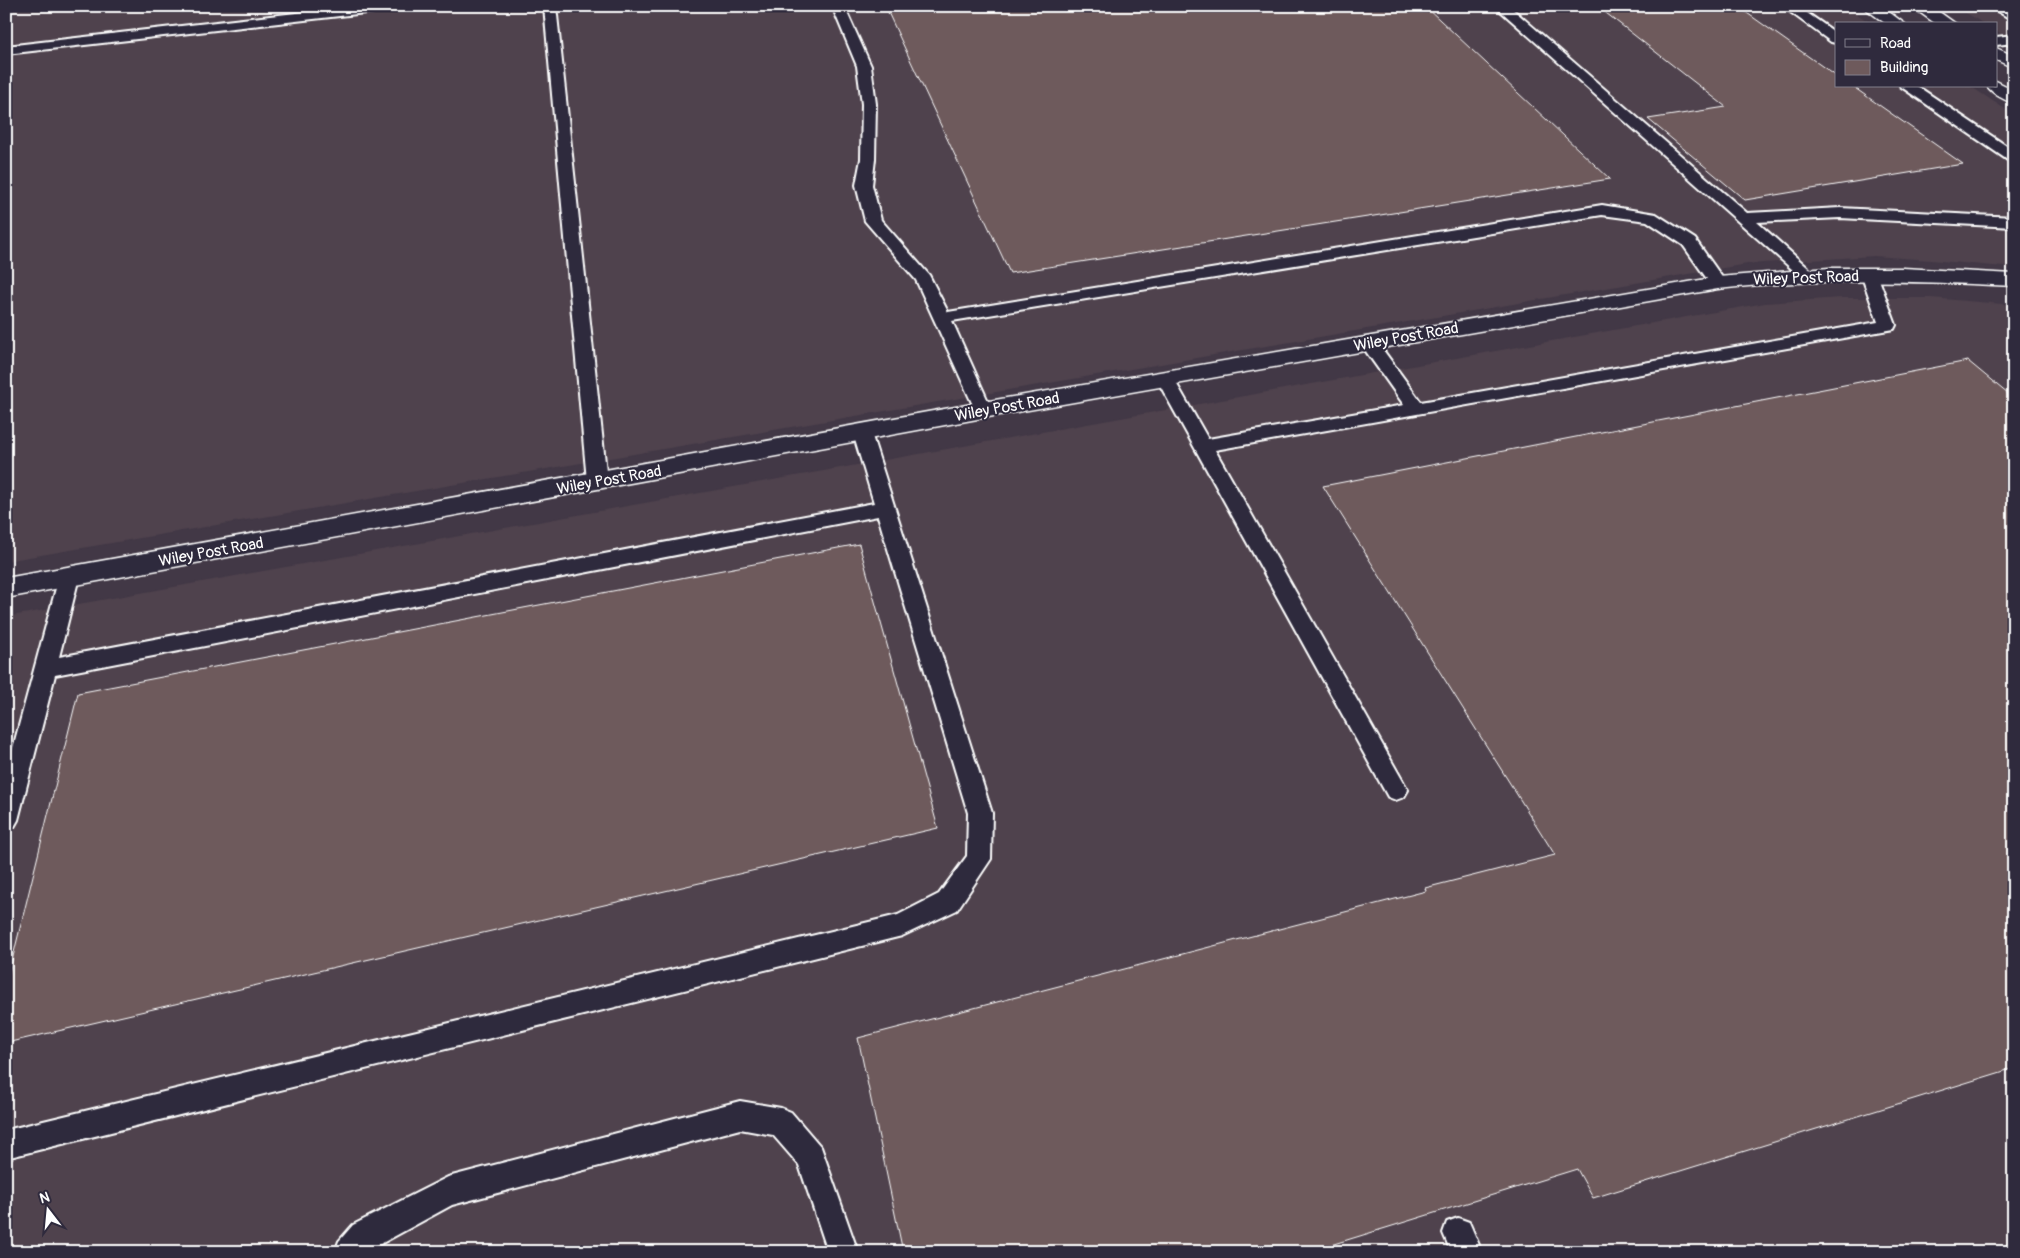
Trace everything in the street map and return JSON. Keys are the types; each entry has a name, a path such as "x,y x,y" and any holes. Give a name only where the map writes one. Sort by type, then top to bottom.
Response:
{"street":[{"path":"1870,6 1894,22"},
{"path":"1919,6 1945,22"},
{"path":"1998,54 2014,64"},
{"path":"1998,87 2014,98"},
{"name":"Wiley Post Road","path":"6,588 982,410 1718,283 1761,277 1905,273 2014,280"}],"lane":[{"path":"6,50 392,6"},
{"path":"550,6 597,481"},
{"path":"838,6 864,66 869,104 868,159 864,185 873,221 923,278 982,410"},
{"path":"1501,6 1808,275"},
{"path":"1788,6 1835,38"},
{"path":"1995,6 2014,17"},
{"path":"1998,42 2014,39"},
{"path":"1910,88 2014,158"},
{"path":"942,318 1602,210 1651,217 1689,242 1718,283"},
{"path":"1745,218 1840,213 2014,222"},
{"path":"1203,446 1888,325 1869,274"},
{"path":"1369,343 1416,408"},
{"path":"1165,378 1396,790"},
{"path":"6,1144 902,925 948,902 979,859 980,813 862,433"},
{"path":"45,668 886,508"},
{"path":"6,820 69,577"},
{"path":"350,1252 364,1236 448,1192 740,1115 781,1122 811,1156 843,1252"}],"shaded area":[{"path":"6,6 1845,6 1869,22 1835,22 1835,88 1973,88 2014,115 2014,268 1874,256 1747,264 6,561"},
{"path":"1955,6 2014,6 2014,41 1998,32 1998,22 1981,22"},
{"path":"1841,298 1931,298 2014,305 2014,1252 6,1252 6,617 1765,303"}],"building":[{"path":"885,6 1425,6 1610,179 1010,273"},
{"path":"1597,6 1737,6 1835,75 1835,88 1855,88 1963,164 1745,200 1648,119 1726,107"},
{"path":"1968,361 2014,399 2014,1068 1593,1198 1577,1169 1308,1252 903,1252 858,1038 1426,891 1425,888 1555,855 1323,486"},
{"path":"859,544 938,828 6,1043 6,985 78,693"}]}
